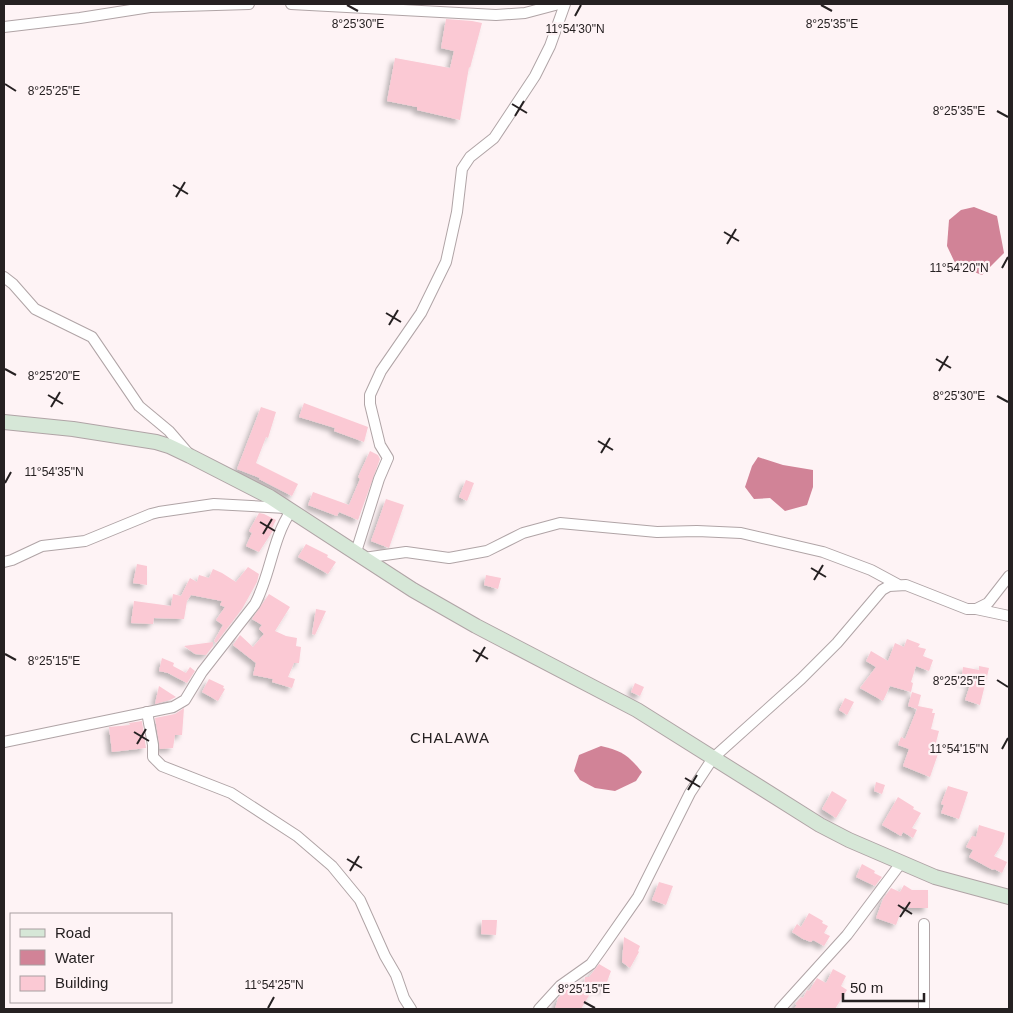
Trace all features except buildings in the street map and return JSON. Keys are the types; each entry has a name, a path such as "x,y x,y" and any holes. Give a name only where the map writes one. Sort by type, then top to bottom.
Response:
{"street":[{"path":"4,27 150,7 249,4"},
{"path":"291,4 496,15 525,13 559,4"},
{"path":"360,555 379,479 388,458 380,445 370,404 370,395 381,372 420,313 446,262 457,212 462,169 465,162 494,138 535,76 550,46 566,4"},
{"path":"4,277 13,284 35,309 92,337 139,406 168,431 190,456"},
{"path":"4,422 73,429 127,437 169,446 270,497 413,590 476,626 637,710 820,825 849,840 934,876 1009,897"},
{"path":"4,562 42,546 85,541 159,512 214,504 288,509"},
{"path":"4,742 173,707 184,700 194,683 255,604 288,509"},
{"path":"360,555 406,552 450,558 487,551 523,533 560,523 657,532 741,533 824,552 871,570 897,584"},
{"path":"539,1009 560,986 591,964 638,897 690,793 714,758 801,679 837,643 882,590 897,584 906,585 967,609 976,608 988,603 1009,576"},
{"path":"976,608 1009,616"},
{"path":"147,712 153,744 152,757 162,766 231,793 297,836 332,866 360,900 385,956 396,975 404,998 411,1009"},
{"path":"780,1009 847,935 902,863"},
{"path":"924,924 924,1009"}],"water":[{"path":"974,207 997,216 1004,253 982,275 956,265 947,246 949,220 961,210"},
{"path":"758,457 783,465 813,470 813,487 807,505 785,511 770,498 754,499 745,487 752,466"},
{"path":"601,746 620,752 633,761 642,772 636,781 615,791 595,788 580,780 574,771 579,755"}],"district":[{"name":"CHALAWA","path":"450,737"}]}
